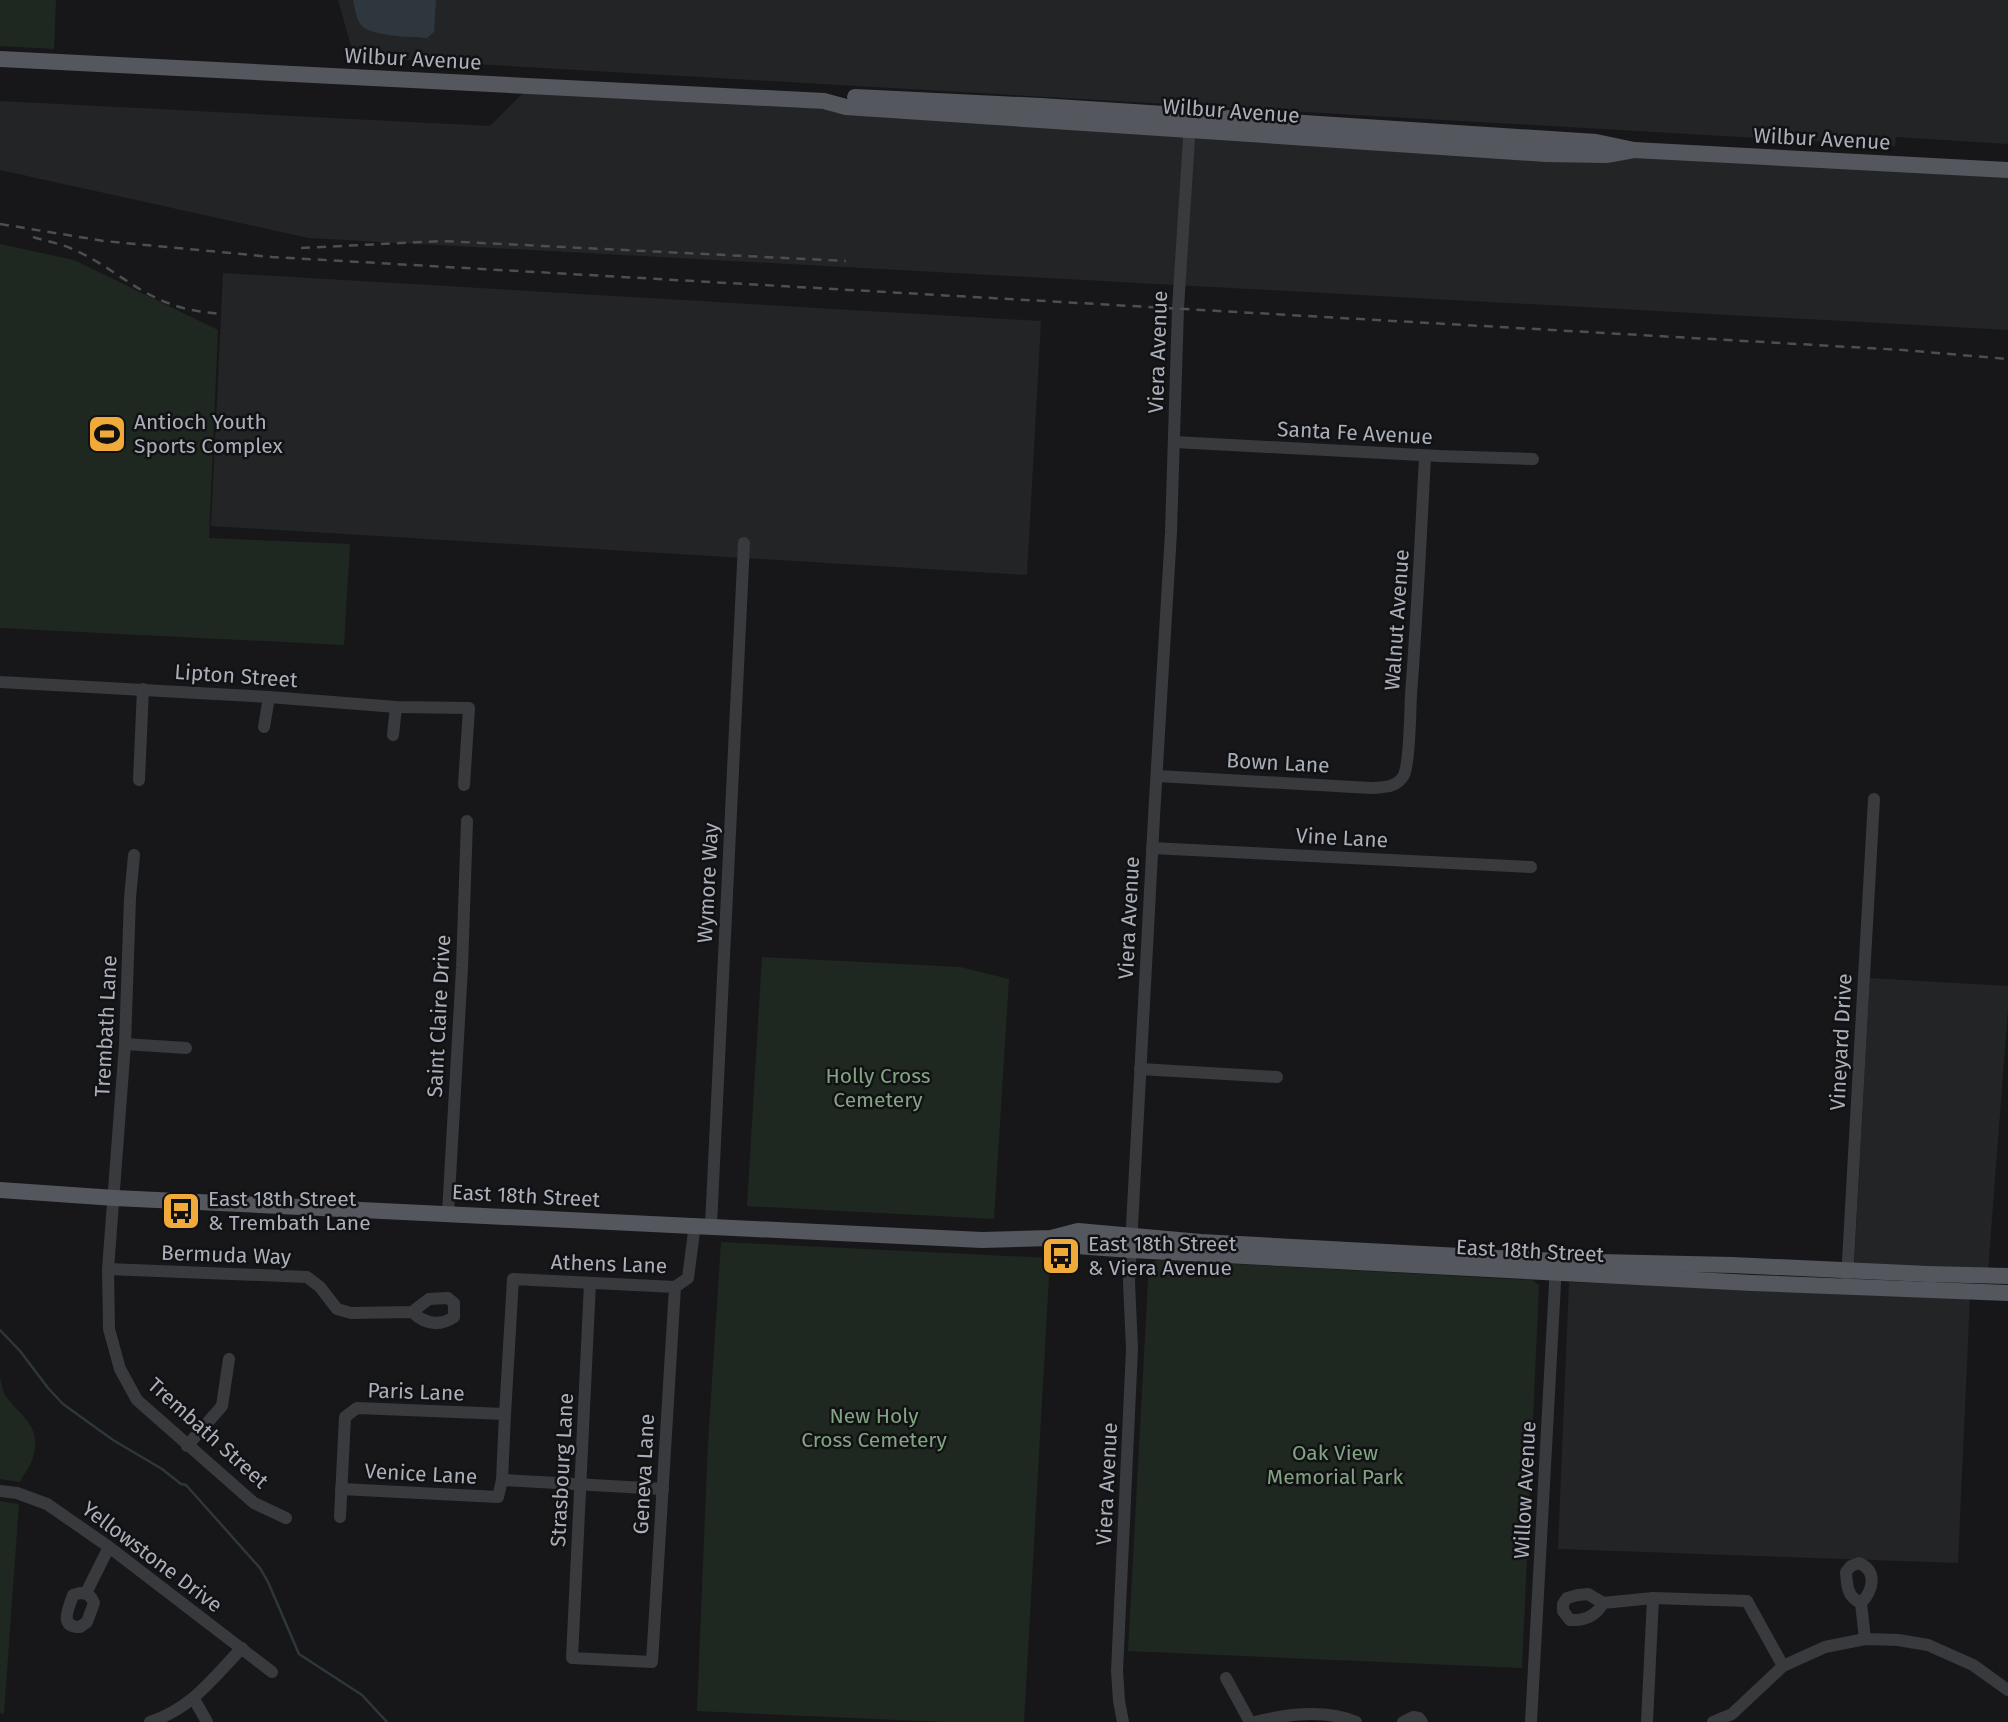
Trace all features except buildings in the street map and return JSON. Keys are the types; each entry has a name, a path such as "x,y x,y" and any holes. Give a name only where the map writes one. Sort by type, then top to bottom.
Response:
{"main road":[{"name":"Wilbur Avenue","path":"0,59 824,101 847,96 1443,140 1546,154 1606,155 1634,150 2008,170"},
{"name":"East 18th Street","path":"0,1190 115,1198 982,1240 1051,1238 1078,1231 1132,1243 1201,1242 1556,1267 1732,1265 2008,1293"},
{"name":"East 18th Street","path":"1847,1278 2008,1276"}],"street":[{"name":"Viera Avenue","path":"1123,1722 1117,1671 1132,1349 1129,1282 1175,442 1178,296 1190,123"},
{"name":"Santa Fe Avenue","path":"1175,442 1425,456 1533,459"},
{"name":"Walnut Avenue","path":"1396,784 1403,776 1406,766 1425,456"},
{"name":"Wymore Way","path":"703,1225 744,543"},
{"name":"Lipton Street","path":"0,682 270,696 396,708 469,708 464,785"},
{"path":"139,780 143,689"},
{"path":"264,727 270,696"},
{"path":"393,735 396,708"},
{"name":"Bown Lane","path":"1157,776 1371,788 1396,784"},
{"name":"Vineyard Drive","path":"1847,1278 1874,799"},
{"name":"Saint Claire Drive","path":"448,1213 462,968 467,821"},
{"name":"Vine Lane","path":"1152,848 1531,867"},
{"name":"Trembath Lane","path":"115,1198 134,855"},
{"path":"125,1044 186,1048"},
{"path":"1140,1069 1277,1077"},
{"name":"Trembath Street","path":"115,1198 108,1269 109,1329 120,1368 137,1400 254,1503 286,1518"},
{"name":"Athens Lane","path":"505,1414 513,1279 675,1287 688,1278 703,1225"},
{"name":"Willow Avenue","path":"1531,1722 1556,1267"},
{"name":"Bermuda Way","path":"108,1269 307,1278 320,1287 337,1309 352,1313 412,1312"},
{"name":"Strasbourg Lane","path":"590,1283 572,1658 652,1662"},
{"name":"Geneva Lane","path":"652,1662 675,1287"},
{"path":"187,1446 222,1406 229,1359"},
{"name":"Paris Lane","path":"340,1517 345,1417 357,1408 505,1414"},
{"path":"502,1480 505,1414"},
{"name":"Venice Lane","path":"341,1489 498,1497 502,1480 663,1489"},
{"name":"Yellowstone Drive","path":"0,1490 47,1504 109,1547 272,1672"},
{"path":"86,1593 109,1547"},
{"path":"1647,1722 1653,1598"},
{"path":"1603,1603 1653,1598 1747,1601 1783,1666"},
{"path":"1861,1603 1865,1639"},
{"path":"1713,1722 1731,1714 1783,1666 1825,1647 1865,1639 1898,1640 1928,1645 1973,1665 2007,1686"},
{"path":"150,1722 179,1717 242,1648"},
{"path":"1226,1678 1252,1722 1279,1716 1314,1714 1345,1717 1356,1722"},
{"path":"194,1699 207,1722"},
{"path":"1403,1722 1413,1717 1422,1722"}],"shaded area":[{"path":"338,0 2008,0 2008,144 1896,137 1895,146 354,57"},
{"path":"353,0 436,0 434,32 427,38 374,32 358,21"},
{"path":"524,92 2008,176 2008,330 308,238 0,170 0,101 490,126"},
{"path":"223,273 1041,321 1027,575 211,526"},
{"path":"1870,978 2008,986 1988,1271 1854,1266"},
{"path":"1569,1282 1970,1297 1958,1563 1558,1549"}],"green space":[{"path":"0,0 56,0 54,49 0,46"},
{"name":"Antioch Youth Sports Complex","path":"0,244 74,260 218,330 209,538 350,544 344,645 0,628"},
{"name":"Holly Cross Cemetery","path":"762,957 960,967 1009,979 994,1219 747,1206"},
{"name":"New Holy Cross Cemetery","path":"721,1242 1050,1258 1024,1722 944,1722 697,1711 708,1443"},
{"name":"Oak View Memorial Park","path":"1159,1260 1532,1280 1539,1285 1522,1668 1128,1651 1149,1263"},
{"path":"0,1378 5,1395 30,1424 35,1438 32,1460 20,1482 0,1479"},
{"path":"0,1501 19,1504 4,1714 0,1713"}],"waterway":[{"path":"0,1330 63,1404 113,1440 186,1485 260,1568 299,1654 362,1695 387,1722"}],"railway":[{"path":"0,224 104,241 272,257 1903,350 2008,359"},
{"path":"33,237 83,254 168,303 221,314"},
{"path":"301,248 442,241 846,261"}],"place":[{"name":"Antioch Youth Sports Complex","path":"107,434"},
{"name":"East 18th Street & Trembath Lane","path":"181,1211"},
{"name":"East 18th Street & Viera Avenue","path":"1061,1256"}]}
